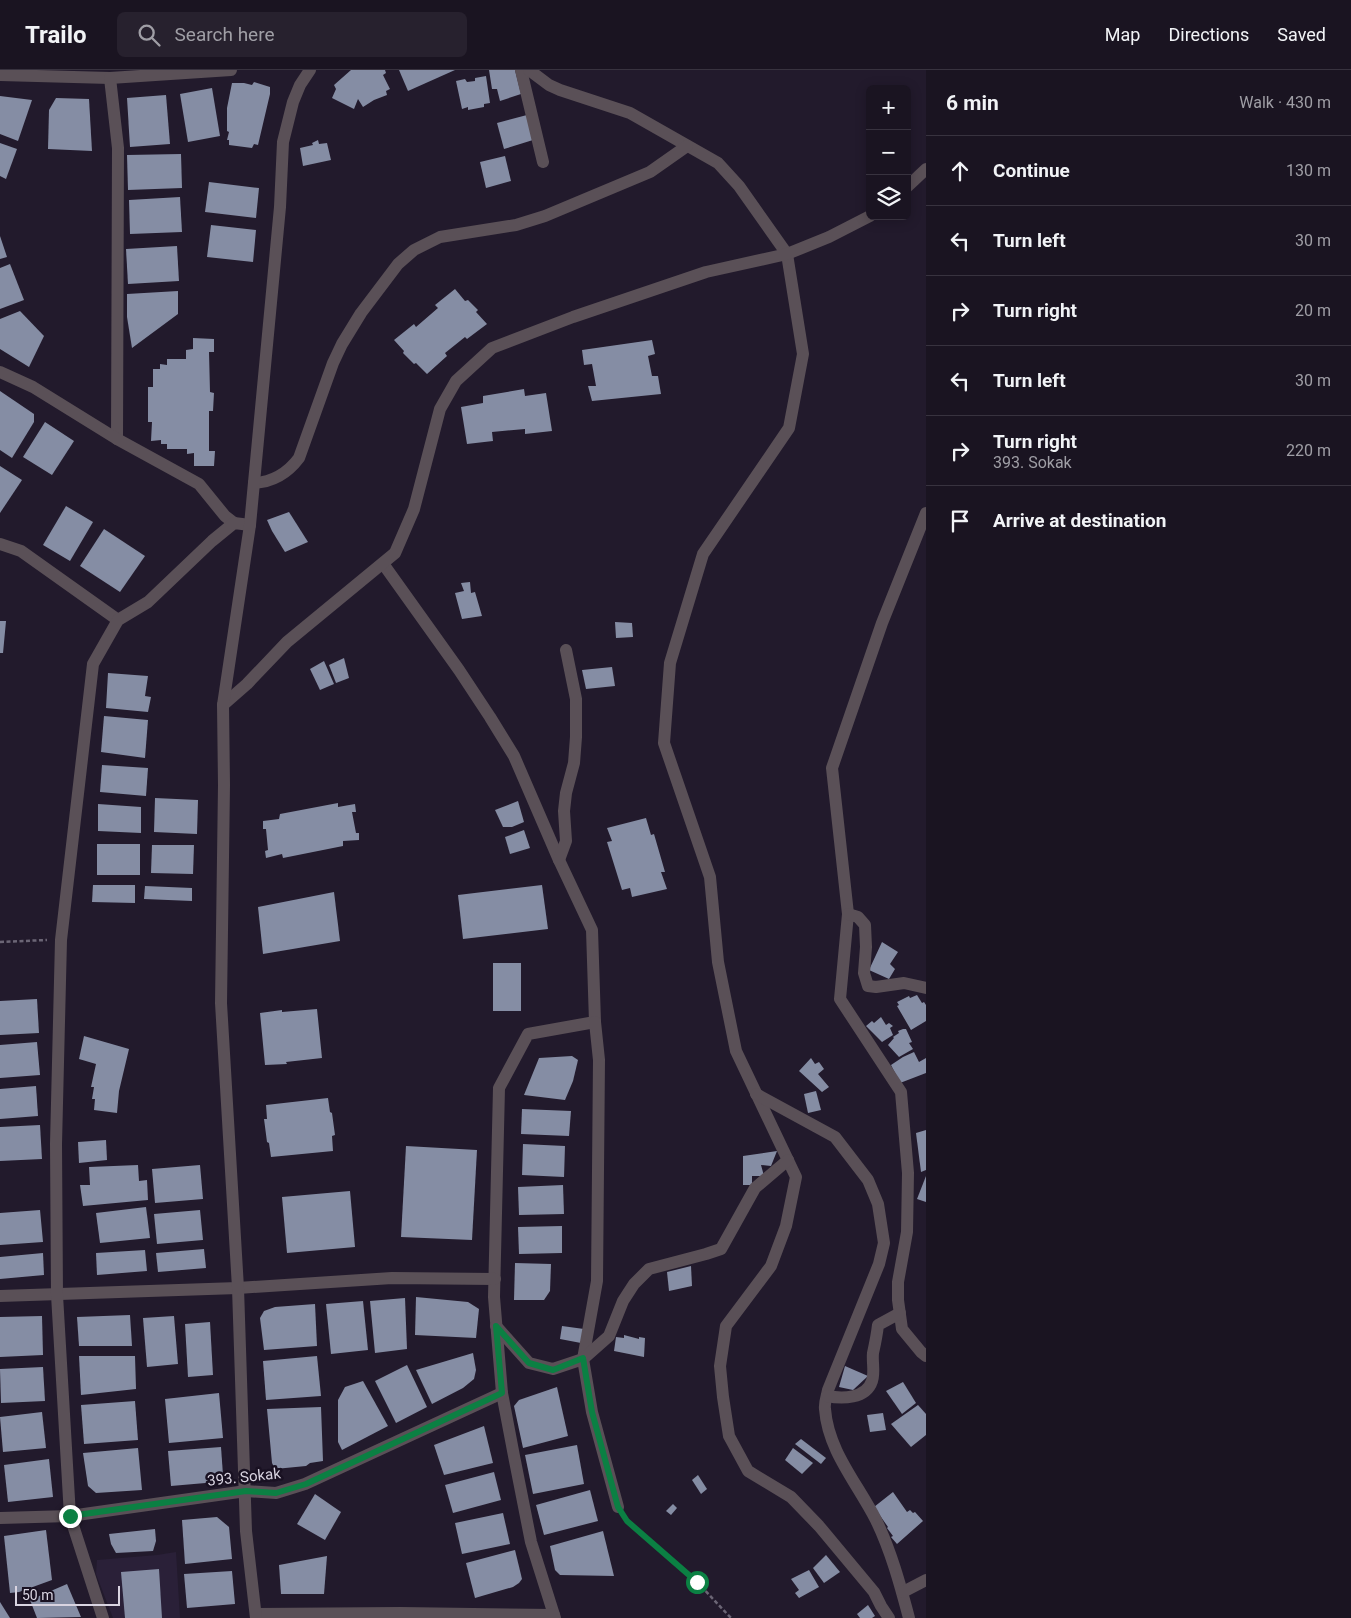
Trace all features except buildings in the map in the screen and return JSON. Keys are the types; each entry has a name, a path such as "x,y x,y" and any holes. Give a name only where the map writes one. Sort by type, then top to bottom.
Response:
{"street":[{"path":"0,75 110,78 231,70"},
{"path":"310,70 300,85 293,102 283,142 280,207 250,525 223,705 224,785 220,1003 238,1288 246,1531 256,1616 400,1612 555,1616 531,1542 502,1393 496,1326 495,1279 499,1088 528,1034 595,1022"},
{"path":"521,70 543,162"},
{"path":"529,70 560,90 630,113 708,156 726,170 739,186 787,254 803,354 789,428 703,554 670,663 664,743 710,877 718,962 736,1050 796,1177 786,1226 771,1266 726,1326 720,1366 729,1436 748,1471 792,1497 874,1592 880,1606 889,1618"},
{"path":"110,78 118,148 117,439"},
{"path":"254,483 264,482 282,475 299,458 333,363 342,344 393,271 414,250 440,237 516,225 546,216 650,172 687,146"},
{"path":"911,183 926,169"},
{"path":"223,705 247,684 287,642 340,597 396,554 414,509 440,409 456,381 492,348 573,317 706,272 787,254 829,237 866,218"},
{"path":"0,372 33,387 117,439 199,484 234,523 250,525"},
{"path":"926,513 882,623 832,768 848,914 840,999 901,1092 908,1173 907,1232 898,1282 900,1313 902,1329 926,1356"},
{"path":"103,1618 70,1516 57,1295 56,1144 61,940 93,664 118,620 148,602 212,541 234,523"},
{"path":"0,544 21,551 118,620"},
{"path":"384,564 490,717 514,756 592,930 595,1022 599,1060 597,1281 583,1358 592,1412 618,1507"},
{"path":"559,860 566,841 564,811 566,793 574,763 576,737 576,699 566,650"},
{"path":"848,914 858,917 865,925 864,973 868,986 876,987 904,983 926,988"},
{"path":"756,1094 835,1137 868,1180 878,1204 884,1243 879,1264 824,1407 838,1454 875,1519 896,1569 909,1618"},
{"path":"496,1326 529,1363 553,1370 583,1358 609,1336 623,1301 634,1284 649,1269 721,1249 755,1188 788,1160"},
{"path":"0,1296 238,1288 392,1278 495,1279"},
{"path":"827,1396 842,1399 856,1395 862,1393 872,1383 873,1354 878,1325 900,1313"},
{"name":"393. Sokak","path":"0,1518 70,1516 246,1491 276,1493 306,1484 502,1393"},
{"path":"903,1592 926,1580"}],"path":[{"path":"0,942 61,940"},
{"path":"618,1507 627,1521 697,1582 731,1618"}],"shaded area":[{"path":"176,1552 180,1618 113,1618 96,1574 97,1560"}],"route":[{"path":"70,1516 246,1491 276,1493 306,1484 502,1393 496,1326 529,1363 553,1370 583,1358 592,1412 618,1507 627,1521 697,1582"}]}
